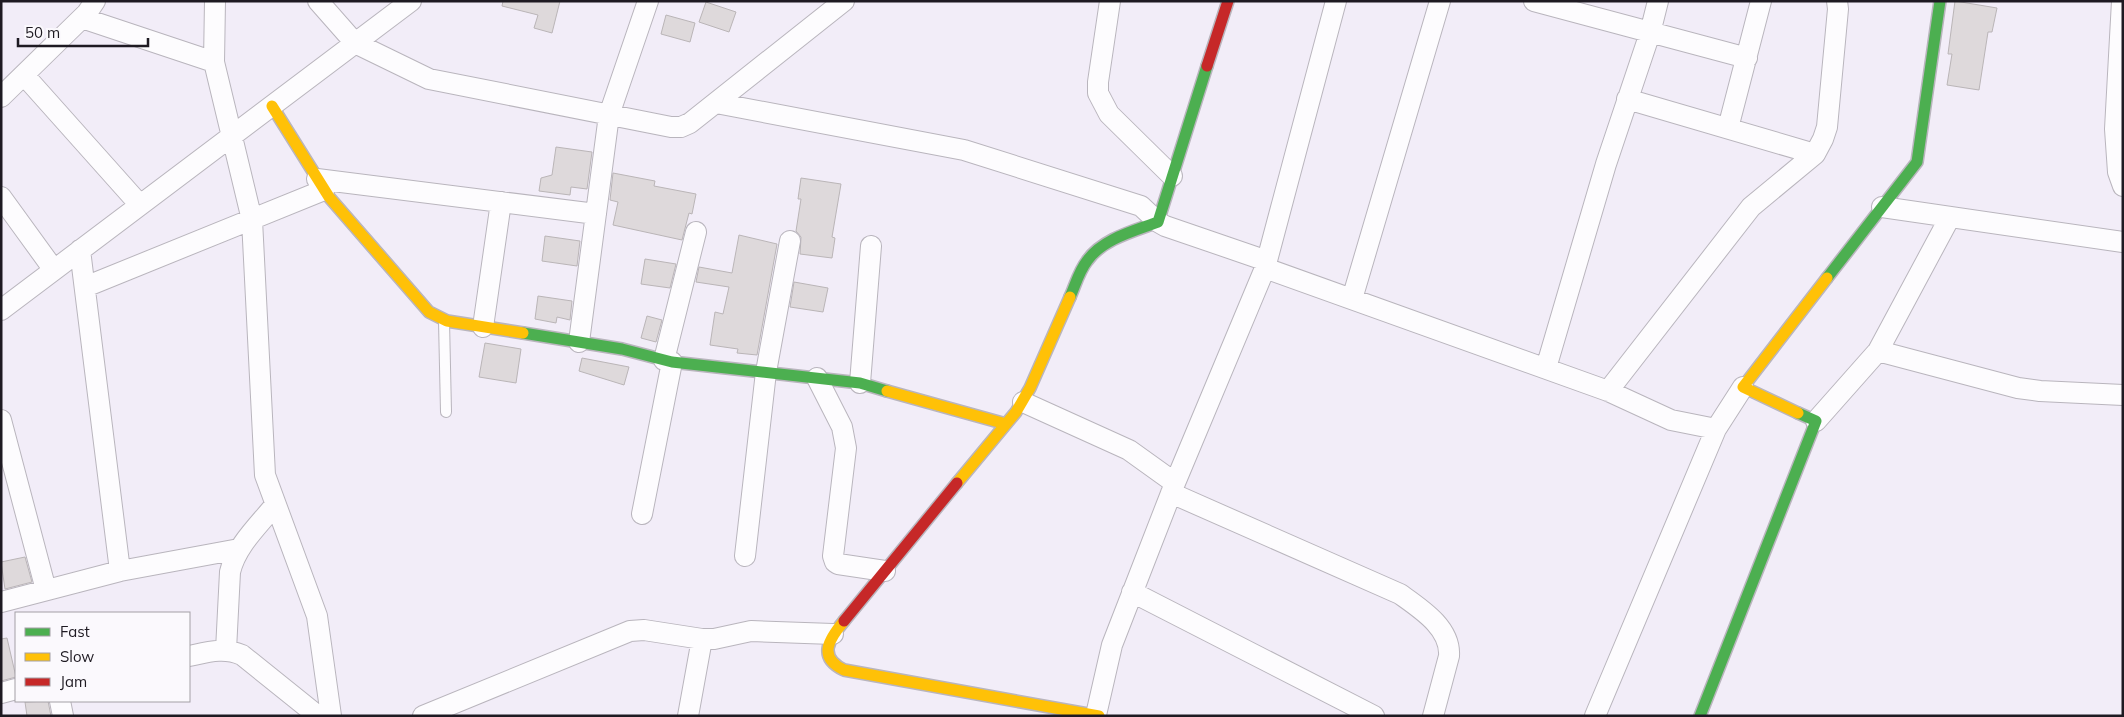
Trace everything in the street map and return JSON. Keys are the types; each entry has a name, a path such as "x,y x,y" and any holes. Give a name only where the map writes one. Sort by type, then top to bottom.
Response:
{"street":[{"path":"215,1 214,62 252,220 265,475 317,616 331,716"},
{"path":"318,1 355,43 438,82 671,127 681,127 690,123 844,1"},
{"path":"1,310 411,1"},
{"path":"579,342 609,115 648,1"},
{"path":"1110,1 1098,93 1109,114 1172,176"},
{"path":"1158,222 1228,1"},
{"path":"1158,222 1108,242 1096,250 1086,262 1023,402 833,634 827,647 828,660 834,666 844,670 1097,715 1112,645 1173,488 1266,265 1336,1"},
{"path":"1352,299 1440,1"},
{"path":"1534,1 1560,4 1650,33 1747,58"},
{"path":"1546,368 1603,171 1650,33 1658,1"},
{"path":"1728,128 1762,1"},
{"path":"1608,391 1751,207 1815,154 1827,126 1838,9 1837,1"},
{"path":"1596,716 1716,429 1743,388 1917,162 1940,1"},
{"path":"2122,1 2115,129 2118,172 2123,186"},
{"path":"1,97 82,18 94,2"},
{"path":"82,18 214,62"},
{"path":"24,75 140,205"},
{"path":"1627,99 1815,154"},
{"path":"716,103 980,154 1141,206 1158,222 1352,299 1608,391 1671,420 1716,429"},
{"path":"272,106 320,185 423,305 430,312 444,320 622,349 668,361 860,383 1006,424"},
{"path":"85,287 252,220 320,185 501,202 596,214"},
{"path":"1,197 54,270"},
{"path":"484,327 501,202"},
{"path":"1882,207 2123,242"},
{"path":"1700,716 1816,421 1878,351 1950,217"},
{"path":"642,514 668,361 696,232"},
{"path":"745,556 766,372 790,241"},
{"path":"860,383 871,246"},
{"path":"80,250 120,571"},
{"path":"1878,351 2018,388 2040,391 2123,395"},
{"path":"817,378 842,427 846,448 833,556 835,562 885,571"},
{"path":"1743,388 1816,421"},
{"path":"1023,402 1129,450 1173,488 1400,594 1420,609 1442,630 1450,647 1450,656 1433,716"},
{"path":"1,420 46,590"},
{"path":"226,650 230,572 233,560 238,549 275,506"},
{"path":"1,602 120,571 238,549"},
{"path":"1132,592 1374,716"},
{"path":"423,716 630,631 644,630 702,639 714,639 751,631 833,634"},
{"path":"688,716 702,639"},
{"path":"190,656 226,650 242,655 318,716"},
{"path":"1,693 15,689"},
{"path":"60,702 63,716"}],"lane":[{"path":"444,320 446,412"}],"building":[{"path":"503,1 560,1 552,33 534,28 538,15 502,6"},
{"path":"1955,1 1997,8 1992,32 1988,32 1979,90 1947,85 1952,54 1948,54"},
{"path":"706,2 736,12 729,32 699,22"},
{"path":"666,15 695,23 690,42 661,34"},
{"path":"556,147 592,152 587,189 571,187 570,195 539,191 541,178 552,175"},
{"path":"613,173 655,181 654,186 696,194 692,214 689,213 682,240 613,225 618,202 610,200"},
{"path":"801,178 841,184 832,237 835,238 832,258 800,254 801,237 796,231 801,199 798,199"},
{"path":"739,235 777,244 757,355 737,353 738,349 710,345 715,312 723,314 729,287 696,282 699,267 732,273"},
{"path":"545,236 580,241 577,266 542,261"},
{"path":"645,259 676,264 670,288 641,284"},
{"path":"794,282 828,288 823,312 790,307"},
{"path":"538,296 572,301 570,320 557,317 556,323 535,319"},
{"path":"647,316 662,320 656,342 641,338"},
{"path":"485,343 521,349 516,383 479,377"},
{"path":"582,358 629,367 624,385 579,371"},
{"path":"25,557 32,582 5,589 1,562"},
{"path":"7,638 15,677 1,681 1,639"},
{"path":"25,702 48,702 51,716 27,716"}],"traffic: fast":[{"path":"1827,278 1917,162 1940,1"},
{"path":"1070,297 1082,269 1093,253 1110,241 1158,222 1207,66"},
{"path":"523,333 622,349 672,362 860,383 887,391"},
{"path":"1700,716 1816,421 1798,413"}],"traffic: slow":[{"path":"272,106 329,197 429,312 447,321 523,333"},
{"path":"1798,413 1743,387 1827,278"},
{"path":"957,483 1016,412 1030,388 1070,297"},
{"path":"887,391 1006,424"},
{"path":"844,621 834,634 828,647 828,654 831,659 844,670 1099,716"}],"traffic: jam":[{"path":"1207,66 1228,1"},
{"path":"844,621 957,483"}]}
